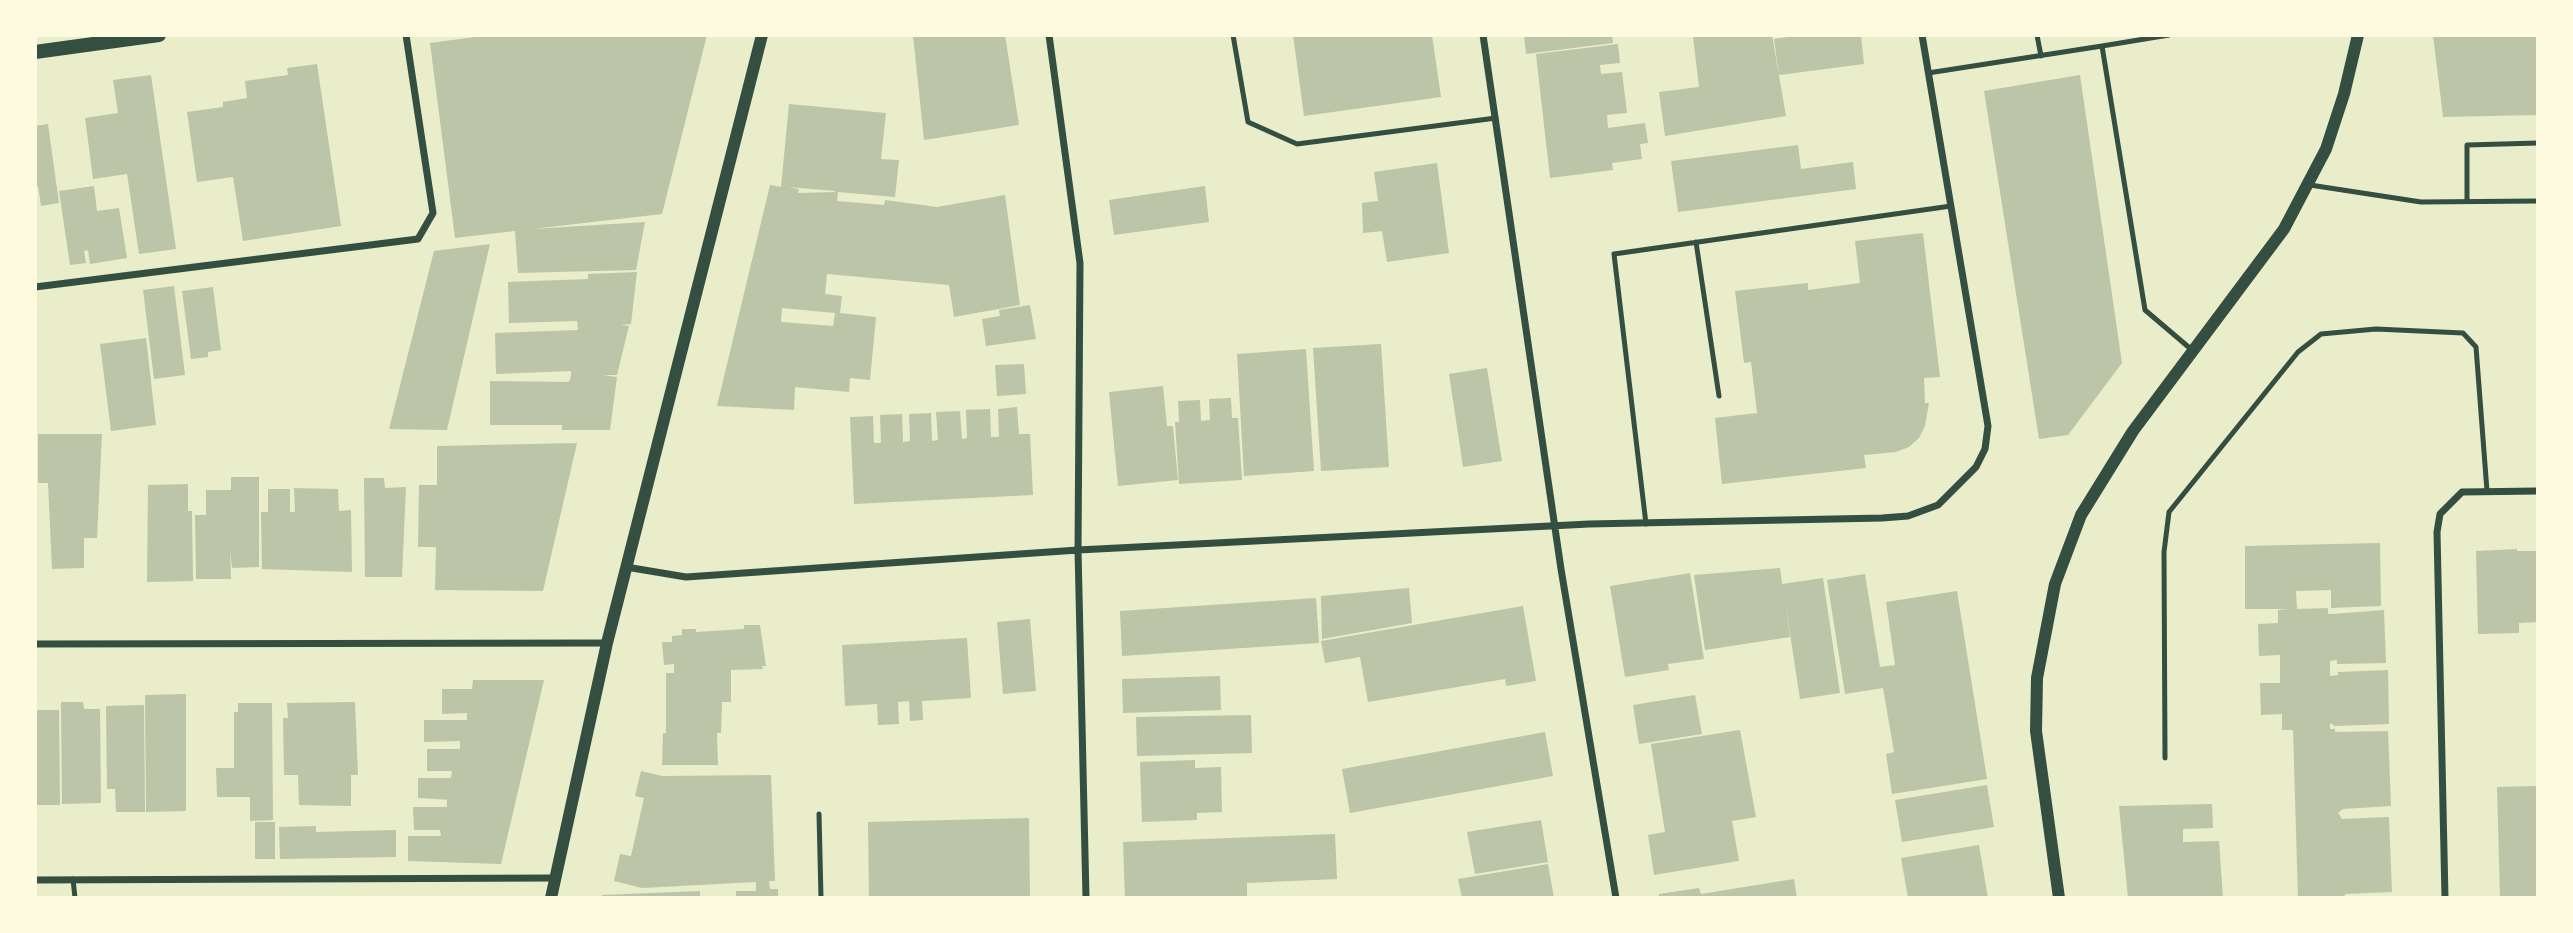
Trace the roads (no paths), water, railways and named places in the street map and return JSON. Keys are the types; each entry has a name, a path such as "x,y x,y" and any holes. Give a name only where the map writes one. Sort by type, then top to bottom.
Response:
{"main road":[{"path":"35,52 159,35"}],"street":[{"path":"35,287 418,239 433,213 406,35"},
{"path":"551,898 607,643 762,35"},
{"path":"1049,35 1080,263 1078,550 1086,898"},
{"path":"1483,35 1555,526 1616,898"},
{"path":"626,567 686,577 1078,550 1555,526 1908,516 1938,505 1976,467 1985,449 1988,426 1922,35"},
{"path":"2059,898 2036,731 2038,678 2055,584 2081,515 2133,431 2284,229 2326,149 2344,94 2358,35"},
{"path":"2445,898 2437,532 2440,514 2449,502 2462,492 2538,491"},
{"path":"35,644 607,643"},
{"path":"35,880 555,878"}],"lane":[{"path":"1233,35 1248,122 1297,144 1497,117"},
{"path":"2037,35 2041,56"},
{"path":"1928,73 2169,35"},
{"path":"2102,46 2145,310 2192,350"},
{"path":"2467,201 2467,145 2538,143"},
{"path":"2307,185 2421,202 2538,201"},
{"path":"1646,524 1614,254 1951,206"},
{"path":"1696,242 1719,396"},
{"path":"2165,758 2164,552 2169,512 2298,352 2321,334 2376,329 2463,333 2476,347 2487,491"},
{"path":"820,814 821,898"},
{"path":"74,879 75,898"}]}
